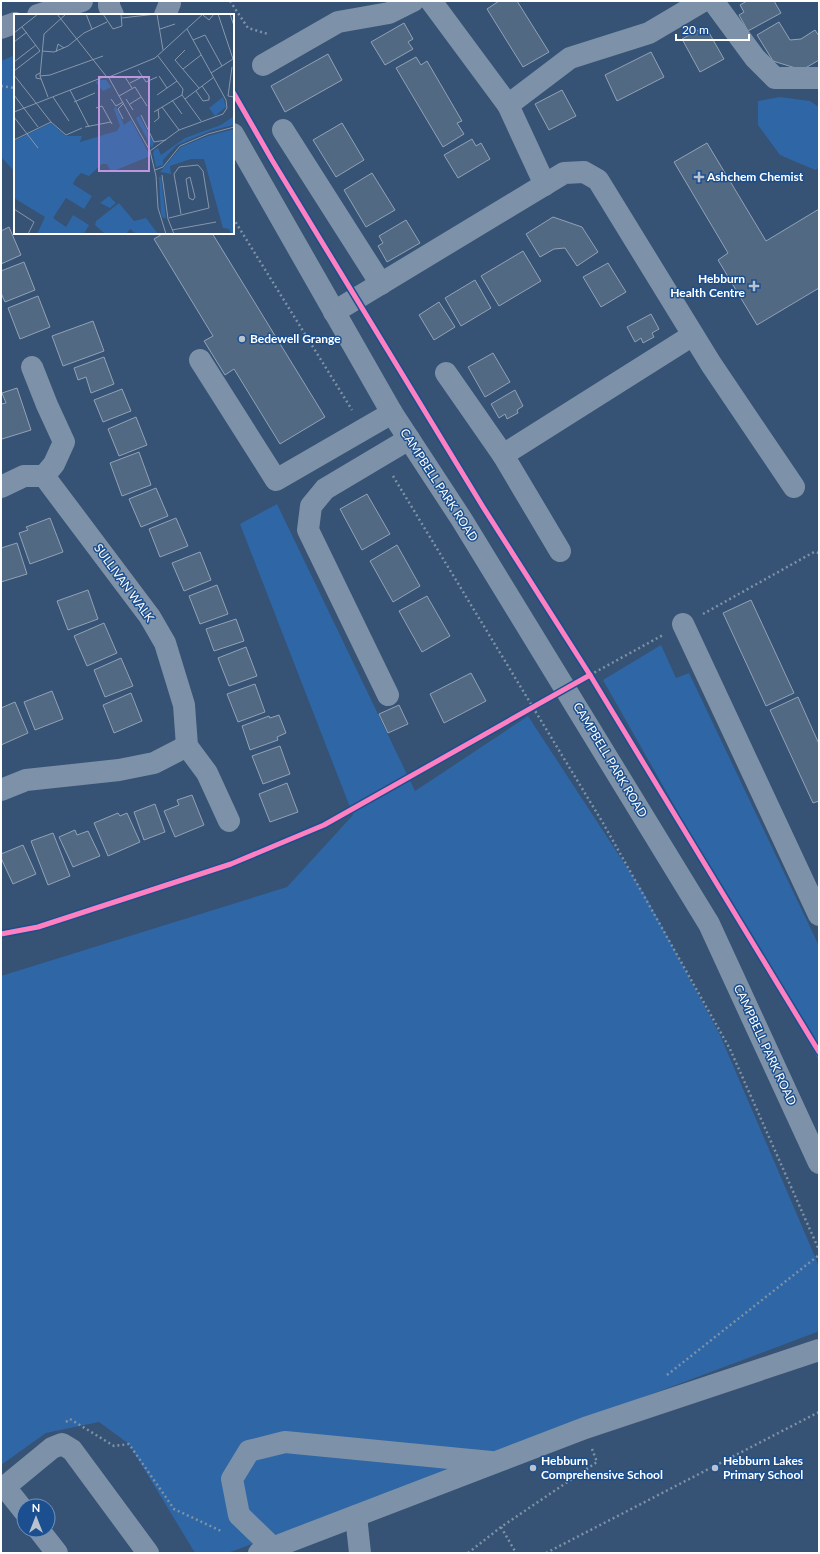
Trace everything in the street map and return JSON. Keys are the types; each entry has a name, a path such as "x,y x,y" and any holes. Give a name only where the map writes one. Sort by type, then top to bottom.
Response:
{"main road":[{"path":"41,14 82,1"},
{"path":"109,1 109,6 113,14"},
{"path":"1,28 14,23"},
{"path":"1,43 14,39"}],"street":[{"path":"263,65 338,22 390,13 413,1"},
{"path":"431,1 508,105 545,185"},
{"path":"508,105 570,58 649,33 703,1"},
{"path":"713,1 755,58 775,78 819,78"},
{"path":"283,130 381,284"},
{"name":"CAMPBELL PARK ROAD","path":"234,136 392,413 462,520 567,689 709,924 819,1163"},
{"name":"CAMPBELL PARK ROAD","path":"234,165 334,312"},
{"path":"334,312 564,173 584,172 598,180 710,364 794,487"},
{"path":"503,455 693,336"},
{"path":"200,360 276,480 392,413"},
{"path":"1,487 24,476 44,476 54,464 64,442 47,406 32,367"},
{"path":"446,373 503,455 560,551"},
{"path":"388,695 308,530 311,506 325,489 409,439"},
{"name":"SULLIVAN WALK","path":"44,476 150,617 165,643 184,705 187,746"},
{"path":"683,624 819,915"},
{"path":"1,790 26,780 119,770 154,763 187,746 207,773 229,821"},
{"path":"496,1462 285,1442 249,1451 232,1479 239,1515 266,1550 583,1429 819,1350"},
{"path":"16,1502 3,1488 52,1448 62,1444 72,1450 148,1553"},
{"path":"356,1516 360,1553"},
{"path":"45,1538 57,1553"}],"path":[{"path":"230,1 248,28 272,35 282,54"},
{"path":"1,86 14,88"},
{"path":"586,668 594,682"},
{"path":"526,712 590,675"},
{"path":"533,708 603,823 730,1048 819,1250"},
{"path":"664,1377 819,1255"},
{"path":"546,1553 819,1412"},
{"path":"64,1423 70,1419 114,1446 129,1444 174,1509 223,1532"},
{"path":"468,1553 501,1527 598,1462 583,1429"},
{"path":"501,1527 516,1553"}],"shaded area":[{"path":"14,55 14,171 1,157 1,61"},
{"path":"780,97 810,101 819,107 819,168 815,170 780,155 758,125 758,101"},
{"path":"277,504 415,791 528,716 645,895 720,1035 816,1259 819,1268 819,1330 228,1553 195,1553 129,1444 99,1422 46,1433 1,1465 1,976 287,887 353,815 240,524"},
{"path":"661,645 676,678 689,673 819,946 819,1061 603,680"}],"building":[{"path":"499,1 517,1 549,52 523,67 487,9"},
{"path":"747,1 774,1 781,13 748,31 739,15 744,12 740,5"},
{"path":"779,22 790,40 801,39 815,30 819,36 819,60 802,70 773,61 757,35"},
{"path":"404,23 413,39 408,42 413,49 385,65 371,42"},
{"path":"698,30 701,35 708,31 724,59 700,72 682,39"},
{"path":"651,52 664,77 617,101 605,75"},
{"path":"328,54 342,80 285,112 271,86"},
{"path":"416,57 421,65 427,61 462,121 457,123 464,134 443,147 396,68"},
{"path":"562,90 576,116 549,130 535,104"},
{"path":"342,123 364,160 336,177 313,140"},
{"path":"472,139 476,146 481,143 490,159 458,178 444,155"},
{"path":"707,143 766,241 819,209 819,288 757,325 718,260 728,253 674,162"},
{"path":"372,173 395,210 366,227 344,190"},
{"path":"553,217 582,227 598,252 577,266 565,248 554,249 540,257 526,234"},
{"path":"406,220 420,243 387,262 378,246 383,243 379,236"},
{"path":"9,227 21,255 1,264 1,231"},
{"name":"Bedewell Grange","path":"162,234 213,234 325,417 280,444 234,369 225,375 204,341 213,336 154,239"},
{"path":"523,251 541,281 499,306 481,276"},
{"path":"24,262 35,290 5,302 1,293 1,271"},
{"path":"608,263 626,292 601,307 583,277"},
{"path":"475,280 491,308 461,326 445,298"},
{"path":"38,296 50,327 20,339 8,308"},
{"path":"439,302 455,327 434,340 419,315"},
{"path":"651,314 659,329 652,333 654,337 643,343 641,338 635,342 627,327"},
{"path":"93,321 104,351 63,366 52,336"},
{"path":"493,353 510,382 485,397 468,367"},
{"path":"104,357 114,384 91,393 86,377 78,380 74,368"},
{"path":"17,388 31,430 2,439 1,404 6,403 2,393"},
{"path":"122,389 131,411 103,422 94,400"},
{"path":"515,390 523,406 517,410 518,413 507,419 505,414 499,418 491,404"},
{"path":"136,417 147,445 119,456 108,429"},
{"path":"139,452 151,485 122,496 110,463"},
{"path":"156,488 168,516 141,527 129,499"},
{"path":"367,494 390,534 362,550 340,509"},
{"path":"50,518 63,552 30,564 19,533 28,530 26,527"},
{"path":"176,518 188,546 160,557 149,529"},
{"path":"17,543 27,574 1,582 1,548"},
{"path":"397,545 420,586 393,602 370,561"},
{"path":"200,552 211,580 184,591 172,563"},
{"path":"217,585 228,614 200,624 189,596"},
{"path":"88,590 98,619 68,630 57,601"},
{"path":"427,596 450,636 422,652 399,611"},
{"path":"751,600 794,693 766,706 723,613"},
{"path":"236,619 244,641 214,651 206,629"},
{"path":"104,623 117,653 87,666 74,636"},
{"path":"246,647 257,676 229,686 218,658"},
{"path":"121,658 133,686 105,697 94,670"},
{"path":"471,673 486,701 444,723 430,694"},
{"path":"255,684 265,712 238,722 227,694"},
{"path":"52,691 63,719 35,730 24,702"},
{"path":"131,693 142,721 114,733 103,705"},
{"path":"798,697 819,744 819,801 813,803 770,710"},
{"path":"15,702 28,733 1,745 1,708"},
{"path":"399,705 408,724 388,733 379,714"},
{"path":"279,715 286,733 277,737 278,740 250,750 242,726 269,716 270,718"},
{"path":"280,746 290,774 263,784 252,756"},
{"path":"287,783 298,812 270,822 259,794"},
{"path":"192,795 204,825 175,837 164,811 179,805 177,800"},
{"path":"155,804 165,832 144,840 134,812"},
{"path":"118,813 120,816 127,813 140,842 108,856 94,823"},
{"path":"75,830 77,835 88,831 100,856 73,867 59,837"},
{"path":"53,833 70,876 48,885 31,841"},
{"path":"23,845 36,874 13,884 1,858 1,854"}],"cycle path":[{"path":"234,94 272,160 483,507 590,675 819,1052"},
{"path":"1,934 38,927 231,864 324,825 590,675"}],"place":[{"name":"Ashchem Chemist","path":"699,177"},
{"name":"Hebburn Health Centre","path":"754,286"},
{"name":"Bedewell Grange","path":"242,339"},
{"name":"Hebburn Comprehensive School","path":"533,1468"},
{"name":"Hebburn Lakes Primary School","path":"715,1468"}]}
